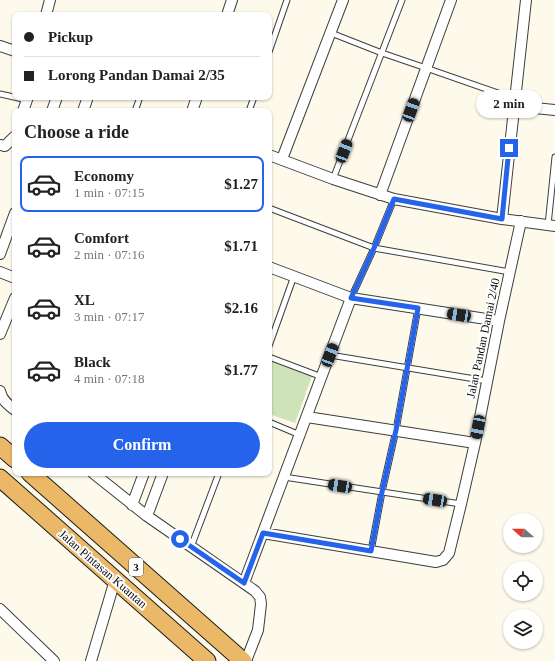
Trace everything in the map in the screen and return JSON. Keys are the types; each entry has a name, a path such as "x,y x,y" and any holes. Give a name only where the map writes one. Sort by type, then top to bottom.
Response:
{"highway":[{"path":"0,446 12,456"},
{"name":"Jalan Pintasan Kuantan","path":"33,476 243,661"},
{"name":"Jalan Pintasan Kuantan","path":"0,478 207,661"}],"street":[{"path":"47,12 50,0"},
{"path":"228,12 232,0"},
{"path":"282,160 343,0"},
{"path":"380,195 451,0"},
{"path":"502,219 526,0"},
{"path":"0,46 12,50"},
{"path":"514,103 555,110"},
{"path":"0,145 5,146 12,140"},
{"path":"272,156 394,199 502,219 552,226"},
{"path":"0,254 12,221"},
{"name":"Jalan Pandan Damai 2/40","path":"263,533 436,562 443,560 449,553 475,443 499,321 521,221"},
{"path":"272,268 351,298 499,321"},
{"path":"0,272 12,277"},
{"path":"244,583 351,298"},
{"path":"0,334 12,305"},
{"path":"0,391 0,394 5,402 12,408"},
{"path":"307,417 475,443"},
{"path":"97,476 132,505 244,583 255,591 260,597 261,604 258,630 246,661"},
{"path":"132,505 143,476"},
{"path":"147,516 162,476"},
{"path":"91,661 115,580"},
{"path":"0,609 54,661"}],"lane":[{"path":"272,43 287,0"},
{"path":"334,179 402,0"},
{"path":"330,33 382,54 426,68 514,103"},
{"path":"0,94 12,96"},
{"path":"552,226 555,157"},
{"path":"351,298 394,199"},
{"path":"272,209 374,248 510,272"},
{"path":"272,338 294,276"},
{"path":"371,551 408,368 418,308"},
{"path":"330,355 487,381"},
{"path":"272,358 322,377"},
{"path":"272,423 300,434"},
{"path":"191,547 218,476"},
{"path":"284,477 461,504"}],"green space":[{"path":"272,361 312,376 295,423 272,415"}],"route":[{"path":"180,539 244,583 263,533 371,551 396,430 418,308 351,298 394,199 502,219 509,148"}]}
